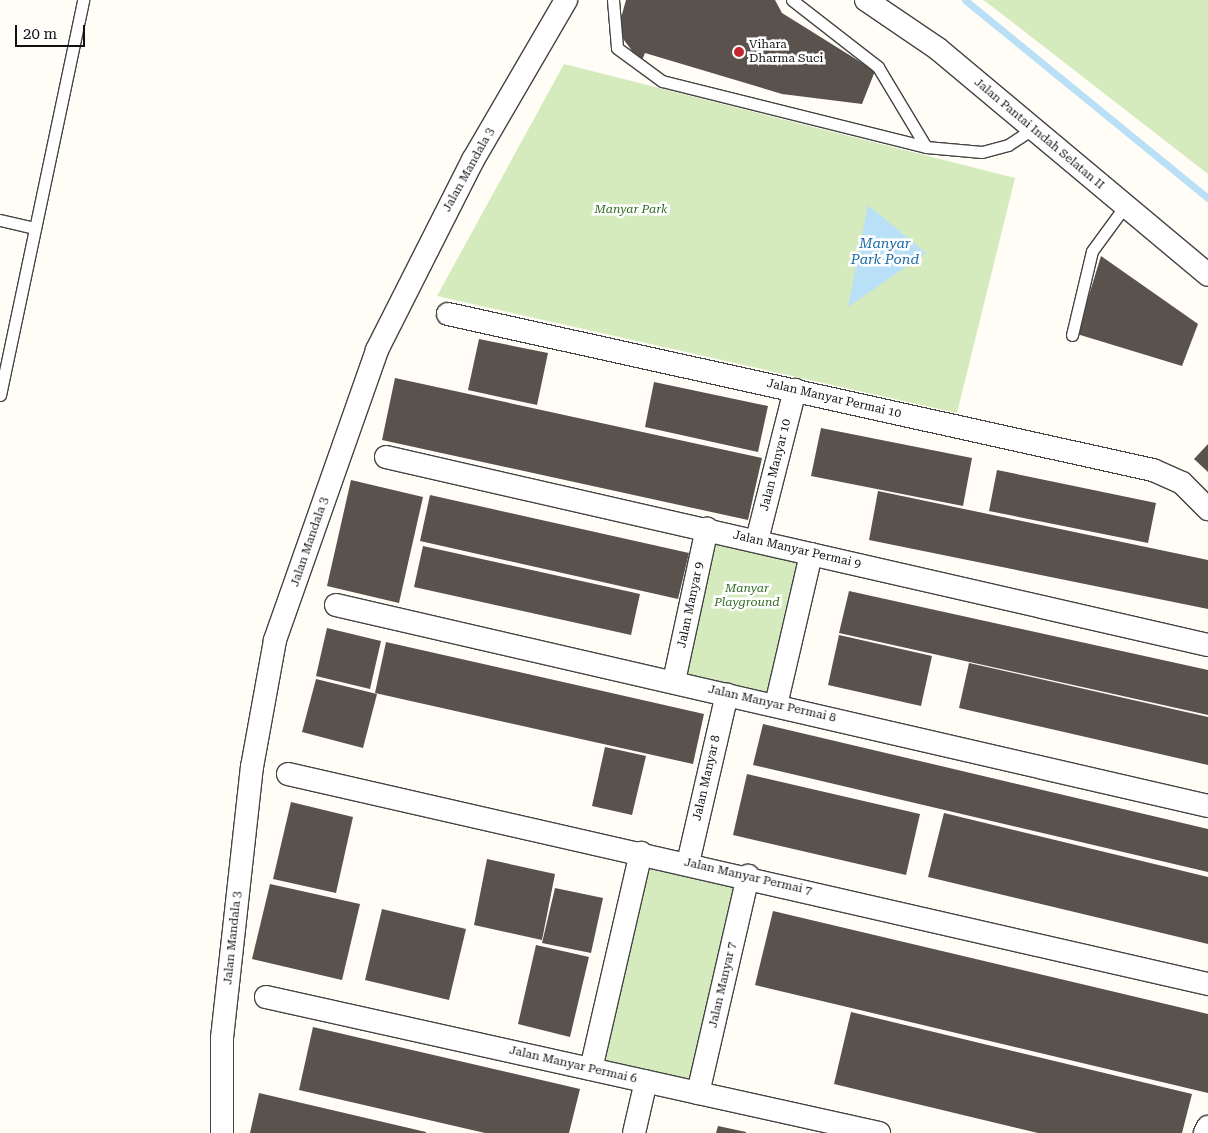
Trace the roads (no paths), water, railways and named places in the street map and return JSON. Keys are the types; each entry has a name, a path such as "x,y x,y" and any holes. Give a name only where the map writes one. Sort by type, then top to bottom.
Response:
{"street":[{"name":"Jalan Mandala 3","path":"222,1133 222,1038 252,767 275,640 377,350 473,160 566,0"},
{"name":"Jalan Pantai Indah Selatan II","path":"866,0 938,49 1208,275"},
{"name":"Jalan Manyar Permai 10","path":"448,314 1153,470 1182,482 1208,509"},
{"name":"Jalan Manyar 10","path":"757,540 795,390"},
{"name":"Jalan Manyar Permai 9","path":"386,456 1208,645"},
{"name":"Jalan Manyar 9","path":"674,681 708,529"},
{"path":"776,705 811,554"},
{"name":"Jalan Manyar Permai 8","path":"336,605 674,681 1208,806"},
{"name":"Jalan Manyar 8","path":"688,863 727,694"},
{"name":"Jalan Manyar Permai 7","path":"288,774 748,876 1208,984"},
{"path":"591,1069 641,853"},
{"name":"Jalan Manyar 7","path":"698,1093 748,876"},
{"name":"Jalan Manyar Permai 6","path":"266,997 880,1133"},
{"path":"634,1133 646,1081"},
{"path":"1205,1133 1208,1127"}],"lane":[{"path":"0,395 83,0"},
{"path":"613,0 617,48 662,81 926,147 982,152 1008,145 1033,129"},
{"path":"792,0 878,68 926,147"},
{"path":"1072,335 1092,251 1125,206"},
{"path":"0,220 35,228"}],"water":[{"name":"Manyar Park Pond","path":"868,205 926,253 848,307"}],"waterway":[{"path":"965,0 1208,198"}],"place":[{"name":"Vihara Dharma Suci","path":"739,52"}],"park label":[{"name":"Manyar Park","path":"631,210"},
{"name":"Manyar Playground","path":"747,596"}]}
